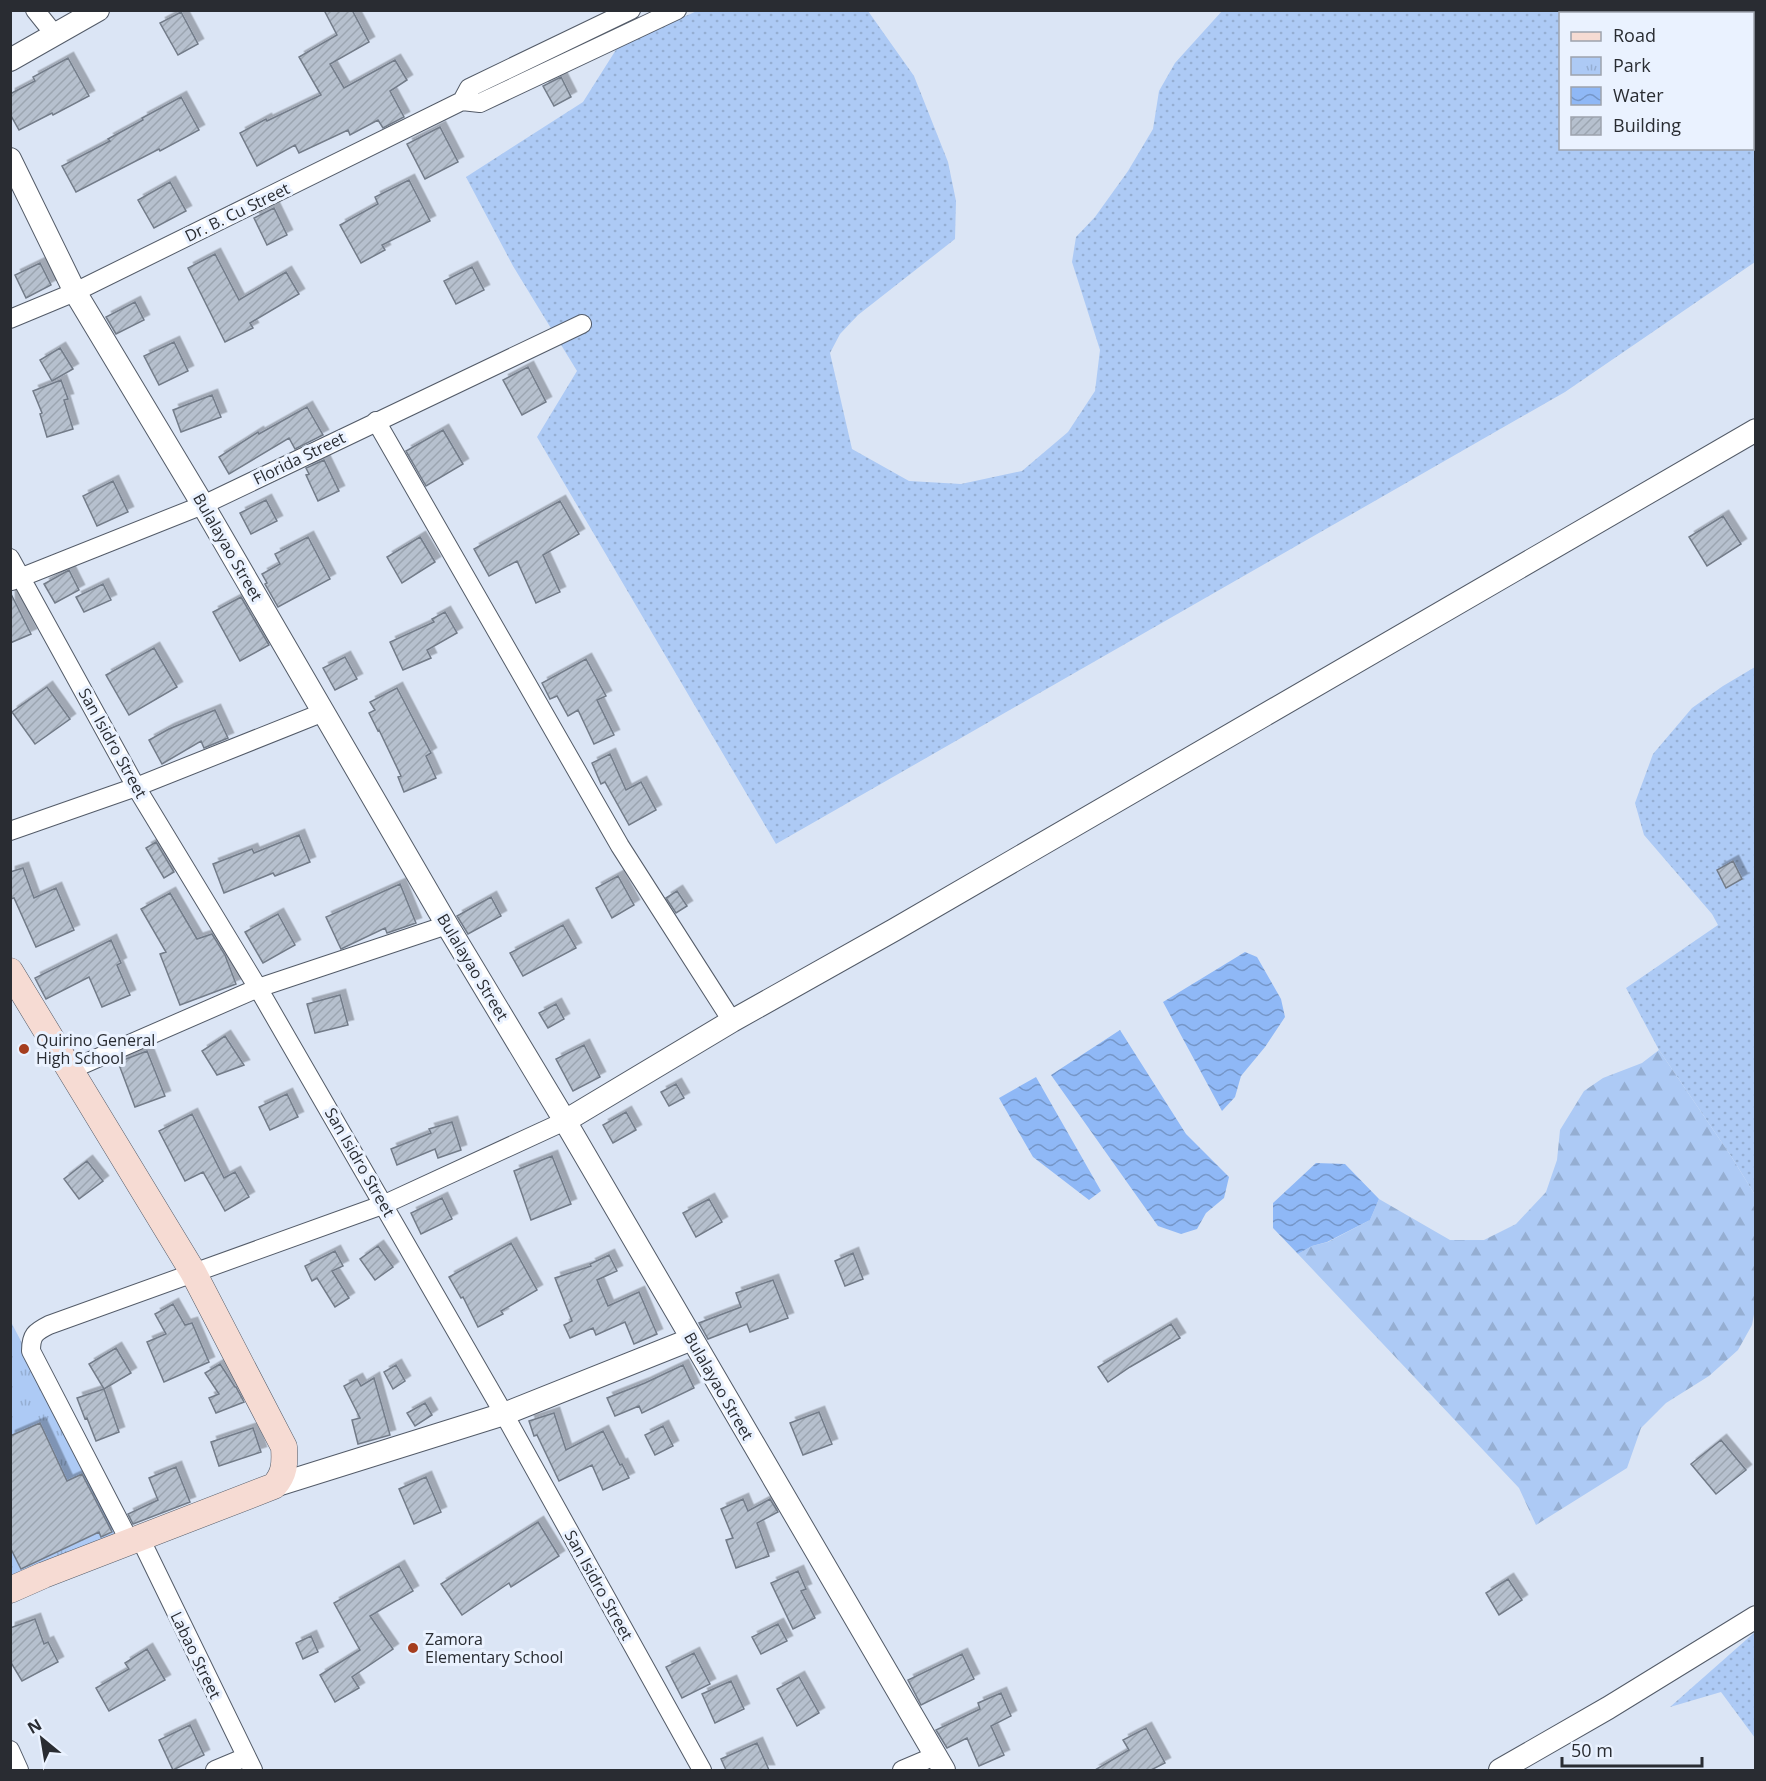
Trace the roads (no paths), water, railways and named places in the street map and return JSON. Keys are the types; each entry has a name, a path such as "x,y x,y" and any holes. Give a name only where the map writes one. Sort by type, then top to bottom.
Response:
{"main road":[{"path":"10,971 193,1272 284,1448 285,1466 280,1480 274,1486 10,1590"}],"street":[{"path":"35,10 55,35"},
{"path":"10,60 98,10"},
{"name":"Dr. B. Cu Street","path":"462,101 469,88 630,10"},
{"name":"Dr. B. Cu Street","path":"10,319 75,292 462,101 480,103 677,10"},
{"name":"Bulalayao Street","path":"10,159 75,292 203,505 940,1763"},
{"name":"Florida Street","path":"16,579 203,505 582,324"},
{"path":"376,421 620,846 732,1022"},
{"path":"193,1272 384,1204 565,1121 1755,430"},
{"name":"San Isidro Street","path":"10,558 16,579 136,787 258,988 384,1204 702,1770"},
{"path":"10,831 136,787 324,712"},
{"path":"70,1070 258,988 447,925"},
{"name":"Labao Street","path":"193,1272 49,1325 33,1335 31,1351 135,1540 250,1764"},
{"path":"274,1486 504,1414 692,1339"},
{"path":"1500,1770 1608,1708 1755,1617"},
{"path":"10,1750 19,1770"},
{"path":"902,1770 940,1763"},
{"path":"215,1770 250,1764"}],"water":[{"path":"1245,952 1257,957 1281,999 1285,1017 1265,1047 1241,1076 1235,1097 1222,1111 1163,1002"},
{"path":"1120,1030 1186,1134 1229,1177 1224,1198 1206,1213 1197,1229 1181,1234 1158,1226 1051,1075"},
{"path":"1036,1077 1101,1191 1089,1200 1033,1157 999,1098"},
{"path":"1316,1163 1345,1164 1379,1199 1370,1220 1298,1254 1273,1228 1273,1203"}],"place":[{"name":"Quirino General High School","path":"24,1049"},
{"name":"Zamora Elementary School","path":"413,1648"}]}
